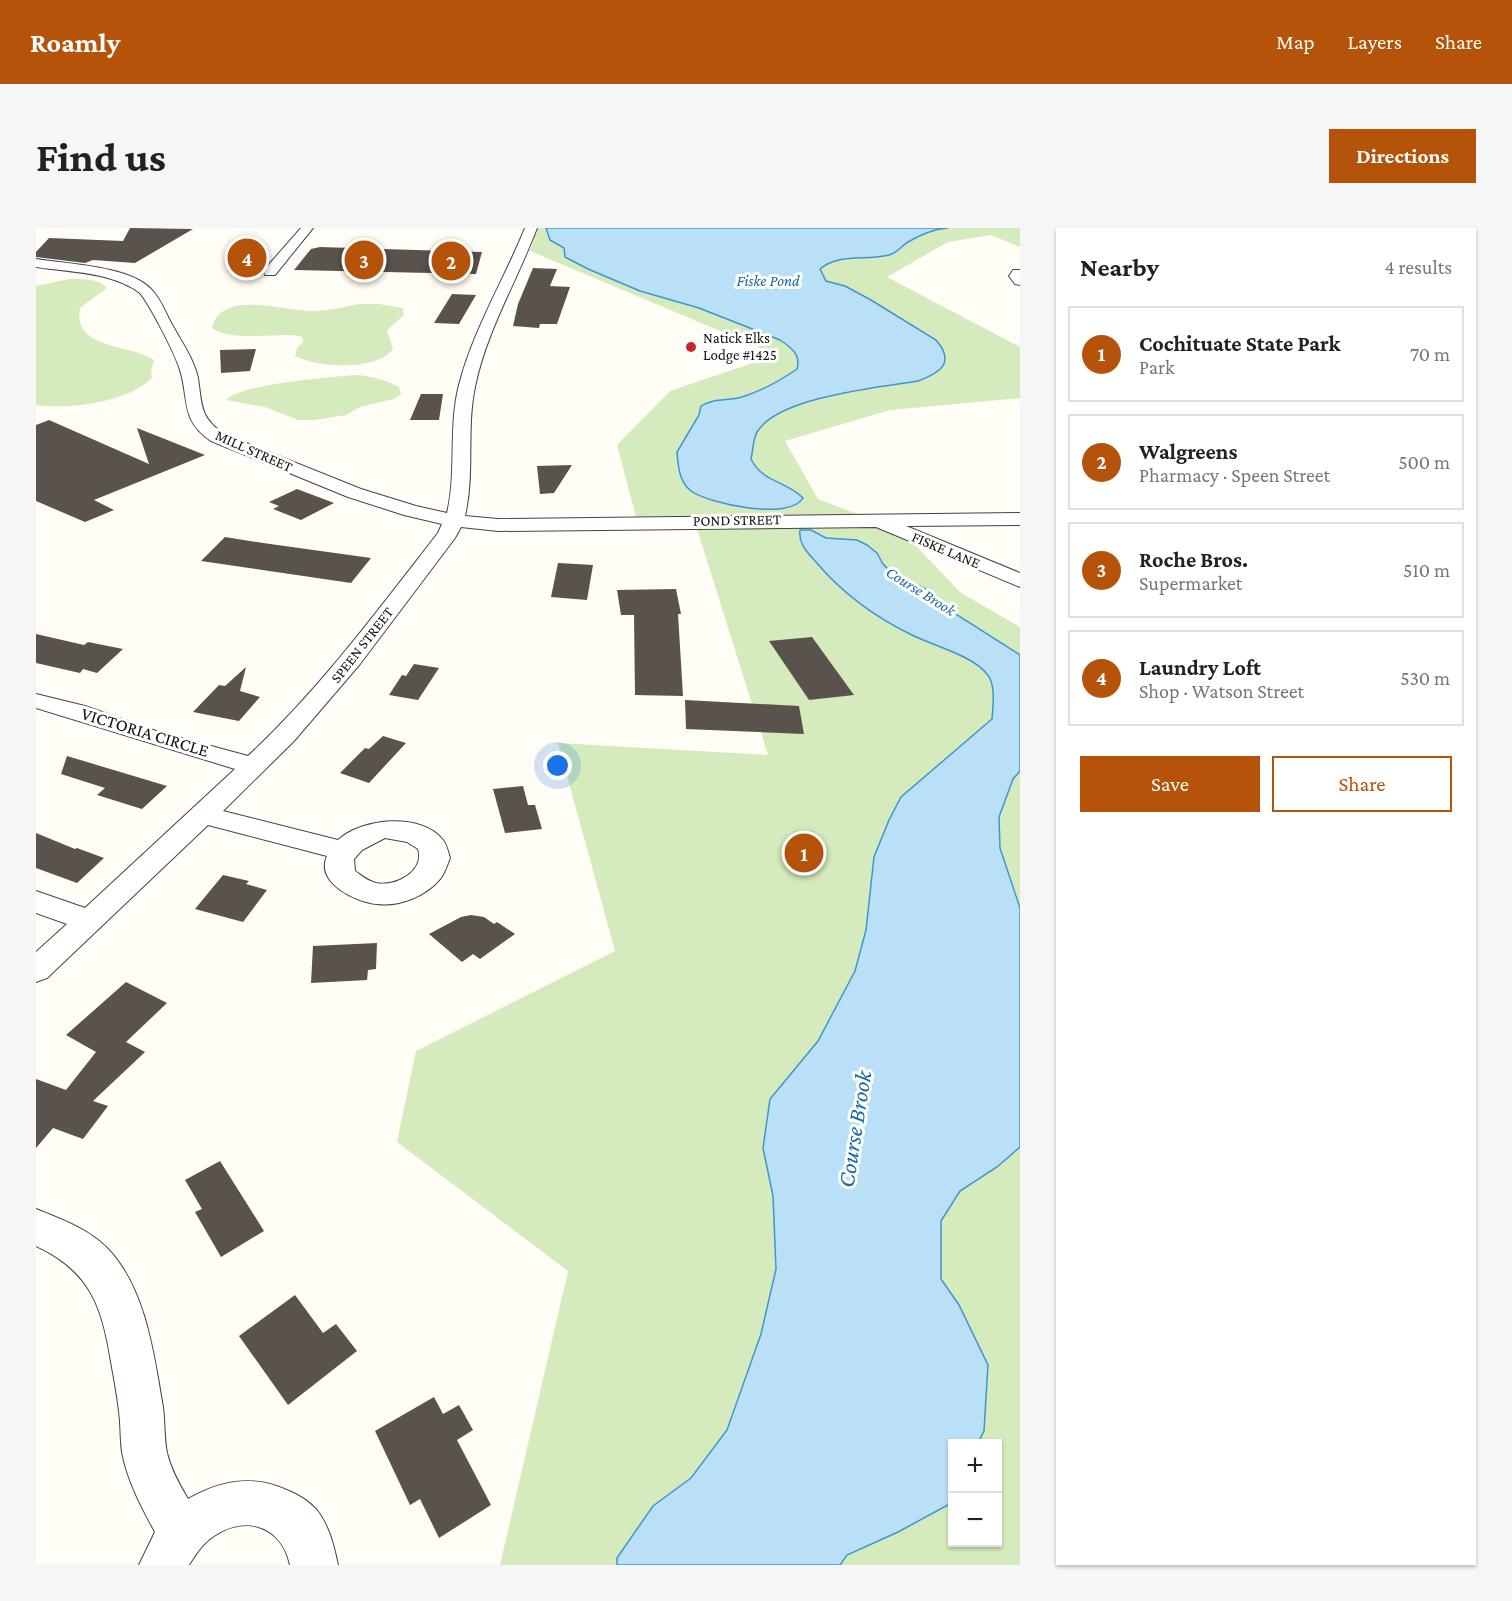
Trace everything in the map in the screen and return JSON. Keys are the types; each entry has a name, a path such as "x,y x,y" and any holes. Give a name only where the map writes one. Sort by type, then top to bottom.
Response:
{"street":[{"path":"270,272 307,228"},
{"name":"SPEEN STREET","path":"36,970 204,815 285,736 332,683 436,550 454,522 460,492 461,424 467,384 488,324 512,276 531,228"},
{"name":"MILL STREET","path":"36,263 116,276 144,288 183,358 189,376 194,408 202,425 210,432 236,445 360,495 419,514 454,522"},
{"name":"FISKE LANE","path":"872,519 1020,581"},
{"name":"POND STREET","path":"454,522 498,525 1020,519"},
{"name":"VICTORIA CIRCLE","path":"36,701 76,711 147,736 253,766"},
{"path":"204,815 343,851"},
{"path":"36,902 91,921"},
{"path":"36,1227 51,1233 84,1253 108,1278 123,1311 146,1455 161,1496 172,1549"},
{"path":"172,1549 196,1520 232,1502 252,1501 283,1510 305,1533 313,1553 314,1565"}],"green space":[{"path":"537,228 1020,228 1020,247 991,235 948,242 887,277 1020,347 1020,398 890,410 785,441 818,499 902,531 961,593 1020,627 1020,1565 500,1565 568,1271 397,1142 416,1051 615,951 558,743 768,755 693,516 636,517 617,445 670,391 777,355 530,251"},
{"path":"69,279 95,281 107,288 80,308 80,322 85,332 105,344 154,360 152,378 129,393 97,402 64,406 36,405 36,286"},
{"path":"359,304 379,304 403,308 404,315 387,330 393,349 385,356 361,364 332,365 295,356 297,348 303,342 302,337 293,335 240,336 212,328 218,316 228,309 241,305 313,311"},
{"path":"356,375 389,382 399,387 401,394 394,399 360,407 346,415 315,420 298,420 265,407 226,400 235,394 267,386"}],"water":[{"name":"Fiske Pond","path":"546,228 948,228 917,237 892,254 844,259 827,264 820,269 826,281 845,286 936,340 945,355 945,361 939,371 918,381 807,402 768,420 757,432 751,459 762,473 803,498 795,505 767,509 714,501 700,496 687,487 680,473 678,462 677,452 699,415 701,406 742,397 778,381 797,369 797,356 780,340 699,308 640,291 588,269 565,257 564,248 550,240"},
{"name":"Course Brook","path":"800,530 811,530 826,538 857,540 867,545 877,553 883,564 893,574 924,588 954,613 1020,655 1020,771 1013,779 999,817 1000,848 1020,908 1020,1147 997,1167 960,1191 941,1221 941,1279 959,1305 988,1365 984,1431 980,1439 948,1439 948,1505 898,1532 847,1555 840,1565 617,1565 617,1558 653,1506 691,1478 727,1430 761,1334 776,1269 773,1196 763,1148 770,1099 818,1041 855,971 866,930 874,857 889,820 901,797 992,719 992,683 981,668 963,657 900,629 860,604 825,573 809,554"}],"building":[{"path":"130,228 193,229 135,263 93,260 85,263 36,257 36,252 49,238 123,241"},
{"path":"320,247 482,252 476,274 294,270 311,249"},
{"path":"533,268 557,269 550,286 570,287 557,324 540,324 539,328 513,326 518,304"},
{"path":"452,294 476,295 459,324 434,323"},
{"path":"256,349 250,371 221,373 220,350"},
{"path":"421,394 443,394 439,420 410,420"},
{"path":"49,420 149,464 137,428 205,455 94,500 114,510 85,522 36,501 36,425"},
{"path":"572,465 554,493 540,494 537,466"},
{"path":"297,489 334,503 301,520 273,509 279,506 269,502"},
{"path":"225,537 371,558 351,583 201,561"},
{"path":"558,563 593,565 587,600 551,597"},
{"path":"676,589 681,614 678,614 683,696 635,695 634,615 621,615 617,590"},
{"path":"36,634 84,645 88,642 123,649 97,673 83,669 80,673 36,663"},
{"path":"812,637 854,695 809,700 769,641"},
{"path":"414,664 439,668 418,700 389,695 402,675 406,676"},
{"path":"246,667 240,691 260,697 239,721 193,712 219,685 225,686"},
{"path":"685,700 799,706 804,734 686,729"},
{"path":"383,736 406,743 369,783 340,773 365,748 369,749"},
{"path":"67,756 167,786 142,809 97,795 105,788 61,774"},
{"path":"523,786 528,805 535,805 542,829 505,833 493,789"},
{"path":"36,833 104,858 77,883 36,868"},
{"path":"223,875 249,881 246,884 267,890 243,922 195,909"},
{"path":"471,915 484,917 494,924 497,922 515,934 480,959 473,954 462,962 429,934 461,917"},
{"path":"377,943 376,969 368,970 367,980 311,983 313,946"},
{"path":"126,982 167,1003 126,1042 145,1052 93,1101 108,1106 83,1139 53,1128 36,1148 36,1079 66,1090 96,1052 66,1035"},
{"path":"220,1161 264,1231 221,1257 195,1212 202,1209 185,1180"},
{"path":"295,1295 323,1333 336,1324 357,1351 288,1405 239,1336"},
{"path":"434,1397 443,1414 459,1405 473,1430 457,1440 491,1505 439,1538 420,1499 410,1505 375,1431"}],"place":[{"name":"Laundry Loft","path":"247,258"},
{"name":"Roche Bros.","path":"364,260"},
{"name":"Walgreens","path":"451,261"},
{"name":"Natick Elks Lodge #1425","path":"691,347"},
{"name":"Cochituate State Park","path":"804,853"}]}
